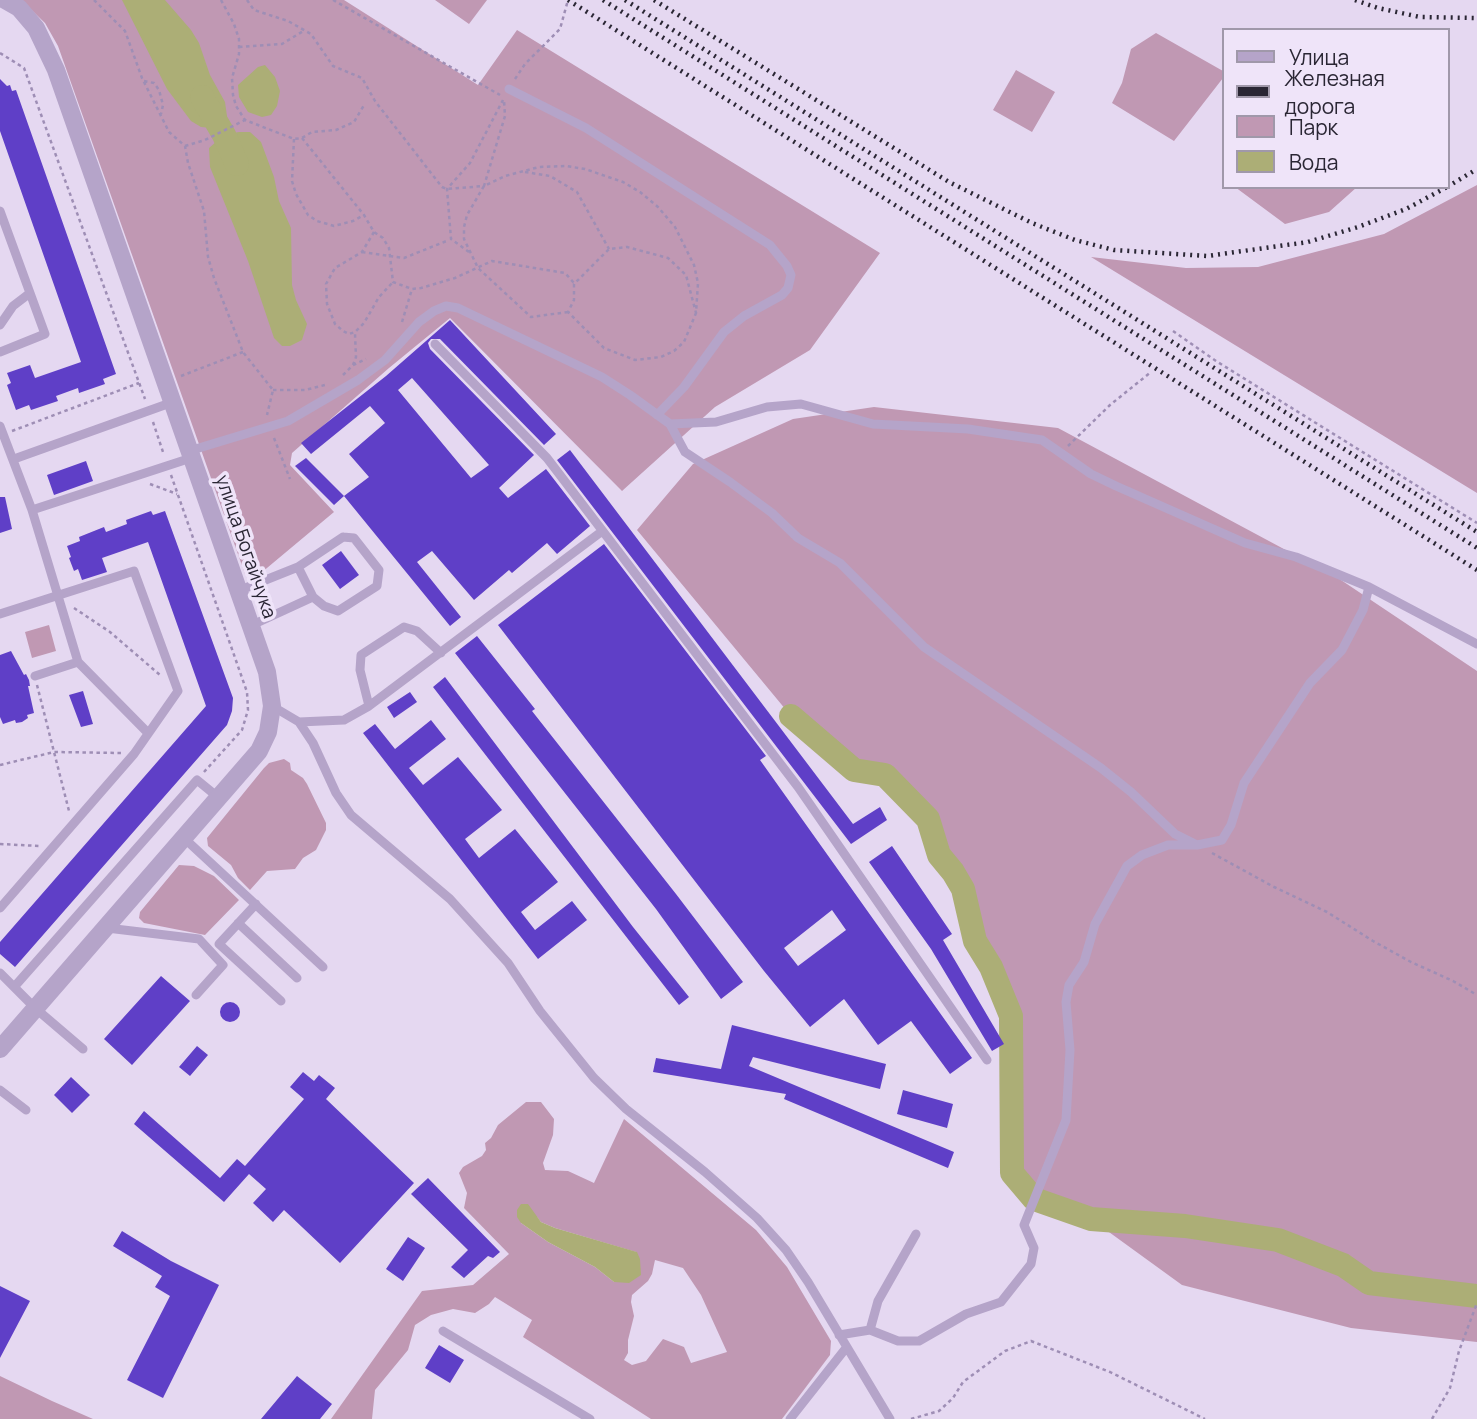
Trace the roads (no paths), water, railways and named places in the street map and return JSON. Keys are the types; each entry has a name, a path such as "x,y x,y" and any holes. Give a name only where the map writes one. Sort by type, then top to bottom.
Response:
{"street":[{"name":"улица Богайчука","path":"0,1049 259,751 268,732 272,706 267,672 47,47 36,27 19,8 5,0"}],"lane":[{"path":"509,89 586,128 770,244 787,266 791,275 788,288 782,295 744,316 724,332 684,387 657,415"},
{"path":"0,211 45,334 0,352"},
{"path":"0,325 13,306 30,293"},
{"path":"32,510 167,467 190,454 288,421 358,380 384,360 419,322 434,311 446,306 458,308 602,377 670,424 685,453 762,505 798,538 840,563 925,647 1101,768 1175,834 1197,845"},
{"path":"435,344 547,458 601,533 798,787 987,1060"},
{"path":"14,459 173,402"},
{"path":"670,424 716,422 768,407 801,404 873,424 968,429 1042,440 1091,474 1245,542 1296,556 1369,587 1477,644"},
{"path":"1,432 14,459 32,510 78,662 148,733"},
{"path":"299,722 344,720 369,706 601,533"},
{"path":"238,591 298,566 343,537 355,538 379,570 377,586 338,611 324,606 313,597 298,566"},
{"path":"0,614 134,571 178,691 135,754 0,908"},
{"path":"839,1335 870,1330 898,1341 919,1341 966,1314 1000,1302 1031,1264 1034,1248 1024,1225 1066,1120 1070,1050 1066,1002 1069,985 1084,962 1095,924 1127,866 1142,855 1168,845 1197,845 1222,840 1231,825 1244,783 1310,682 1342,650 1363,610 1369,587"},
{"path":"250,626 313,597"},
{"path":"369,706 360,670 361,655 404,627 417,631 441,653"},
{"path":"35,676 78,662"},
{"path":"272,706 299,722 313,743 336,793 351,815 450,899 508,963 540,1011 594,1078 626,1109 757,1217 808,1282 890,1419"},
{"path":"15,986 197,780 219,798"},
{"path":"185,839 323,968"},
{"path":"256,904 219,944 281,1001"},
{"path":"238,923 298,978"},
{"path":"107,928 199,939 223,965 196,995"},
{"path":"0,973 35,1008 83,1049"},
{"path":"0,1090 26,1110"},
{"path":"870,1330 878,1301 916,1234"},
{"path":"443,1331 590,1419"},
{"path":"790,1419 846,1348"}],"water":[{"path":"122,0 165,0 191,30 225,102 225,122 212,128 201,127 191,121 167,89"},
{"path":"265,65 275,77 280,91 277,106 271,115 262,117 248,112 239,97 238,85 258,67"},
{"path":"250,132 261,142 274,177 279,201 291,228 292,285 307,324 302,340 290,346 282,346 274,338 248,261 210,167 209,148 224,135"},
{"path":"521,1204 528,1204 541,1222 555,1228 637,1252 641,1275 629,1283 614,1282 595,1267 548,1242 521,1223 517,1210"}],"waterway":[{"path":"202,97 237,164"},
{"path":"791,716 854,770 885,775 928,819 939,855 963,889 975,941 991,967 1011,1016 1012,1173 1034,1199 1091,1219 1185,1226 1278,1240 1343,1265 1369,1283 1477,1296"}],"railway":[{"path":"568,0 1477,570"},
{"path":"603,0 1477,548"},
{"path":"625,0 1477,532"},
{"path":"654,0 949,182 1032,223 1075,240 1114,250 1207,256 1308,242 1406,209 1443,189"},
{"path":"1355,0 1420,17 1477,18"},
{"path":"1449,186 1477,169"}]}
